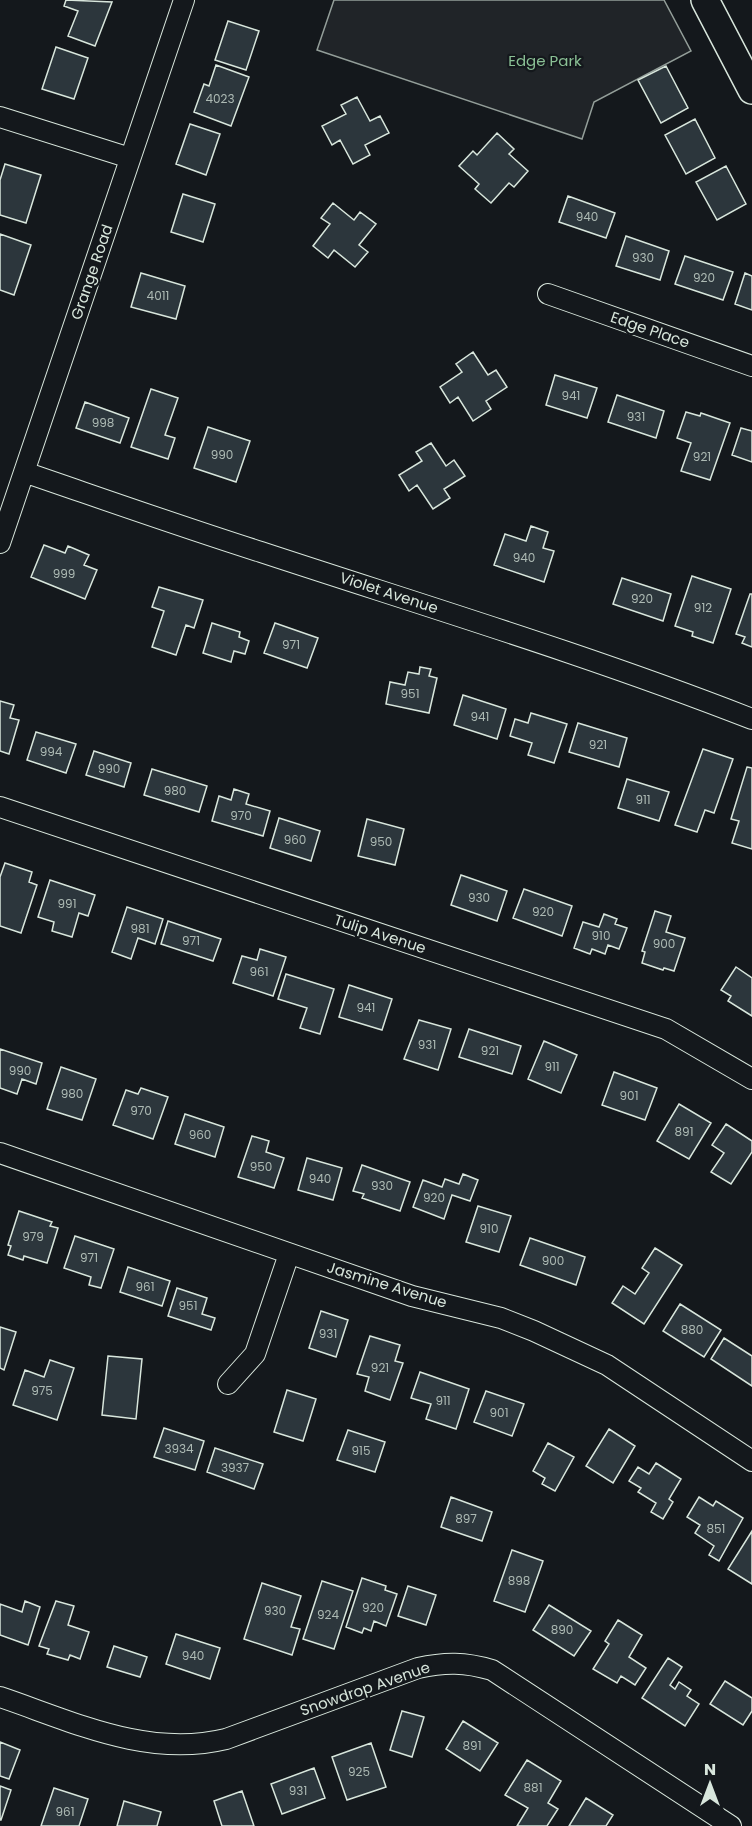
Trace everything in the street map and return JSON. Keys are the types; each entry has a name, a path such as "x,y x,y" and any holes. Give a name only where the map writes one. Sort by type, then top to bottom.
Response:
{"main road":[{"path":"705,0 752,90"}],"street":[{"name":"Grange Road","path":"0,543 184,0"},
{"path":"0,117 130,158"},
{"name":"Edge Place","path":"549,294 752,366"},
{"name":"Violet Avenue","path":"24,472 261,552 399,595 668,687 752,719"},
{"name":"Tulip Avenue","path":"0,807 666,1029 752,1079"},
{"name":"Jasmine Avenue","path":"0,1153 412,1296 501,1318 607,1365 752,1461"},
{"path":"228,1384 255,1353 290,1254"},
{"name":"Snowdrop Avenue","path":"0,1696 138,1741 171,1746 198,1745 226,1739 418,1668 443,1662 467,1663 492,1670 731,1826"}],"green space":[{"name":"Edge Park","path":"334,0 664,0 691,51 594,102 582,139 317,50"}],"building":[{"path":"66,0 112,2 95,46 68,36 78,11 64,6"},
{"path":"228,21 259,31 246,70 215,60"},
{"path":"56,47 88,58 74,99 42,89"},
{"path":"216,65 249,77 231,126 194,112 204,84 209,86"},
{"path":"666,66 688,108 661,123 638,80"},
{"path":"357,97 370,121 380,116 389,133 365,145 370,155 353,164 340,140 332,145 322,126 346,114 341,105"},
{"path":"695,119 715,158 686,174 665,135"},
{"path":"190,124 220,134 206,175 176,164"},
{"path":"497,133 514,149 509,154 528,171 514,187 509,183 491,203 475,189 479,184 459,166 473,151 477,155"},
{"path":"5,164 41,175 26,223 0,215 0,180"},
{"path":"726,166 746,204 717,220 696,182"},
{"path":"183,194 215,204 203,242 171,232"},
{"path":"568,196 615,213 606,238 559,222"},
{"path":"333,203 354,220 360,212 376,224 359,245 368,252 355,267 334,250 328,258 313,246 330,224 321,218"},
{"path":"0,234 31,245 14,295 0,290"},
{"path":"626,236 669,251 660,280 616,266"},
{"path":"685,256 733,272 723,300 675,284"},
{"path":"141,273 185,286 176,319 131,307"},
{"path":"745,273 752,276 752,310 735,304"},
{"path":"473,352 488,375 496,370 507,387 486,401 491,409 473,421 458,397 450,403 440,387 462,372 456,364"},
{"path":"555,375 597,388 587,418 546,405"},
{"path":"151,389 178,398 165,435 175,438 168,459 131,447"},
{"path":"617,395 664,411 656,438 608,422"},
{"path":"85,402 129,418 120,443 76,428"},
{"path":"686,412 700,416 701,413 730,423 710,480 681,471 691,443 677,438"},
{"path":"208,427 250,441 236,482 194,468"},
{"path":"741,428 752,431 752,462 732,455"},
{"path":"431,443 446,466 454,460 465,476 444,489 450,498 433,509 417,485 409,491 399,475 422,461 416,452"},
{"path":"531,526 548,532 543,548 554,551 544,582 494,565 505,534 526,541"},
{"path":"44,545 65,553 68,546 89,555 84,565 97,570 85,599 31,577"},
{"path":"692,576 731,589 713,643 692,636 693,632 675,626"},
{"path":"622,578 671,594 663,621 613,604"},
{"path":"159,587 203,600 194,628 186,625 176,655 152,647 164,611 152,607"},
{"path":"750,594 752,594 752,647 742,643 745,637 736,634"},
{"path":"212,623 240,632 239,637 249,641 245,654 234,651 231,662 203,653"},
{"path":"275,623 318,638 307,668 264,653"},
{"path":"420,667 431,669 429,676 437,678 429,713 386,704 390,682 405,685 408,672 419,674"},
{"path":"463,695 506,709 497,739 454,725"},
{"path":"0,701 14,705 10,718 19,720 9,754 0,751"},
{"path":"531,713 567,724 554,763 528,755 532,743 510,736 515,719 528,723"},
{"path":"578,723 627,738 619,767 569,752"},
{"path":"36,732 76,744 66,773 27,760"},
{"path":"703,749 733,759 714,813 705,810 697,832 675,825"},
{"path":"94,751 131,763 124,787 86,775"},
{"path":"747,767 752,768 752,849 732,843 739,821 731,819"},
{"path":"152,769 207,786 199,812 144,795"},
{"path":"627,779 669,792 659,821 618,808"},
{"path":"234,789 249,794 246,804 270,811 263,836 212,821 219,796 231,800"},
{"path":"279,818 320,831 311,861 270,848"},
{"path":"367,819 404,829 395,865 358,856"},
{"path":"5,863 32,872 29,882 37,885 21,933 0,926 0,877"},
{"path":"461,875 507,891 497,921 451,905"},
{"path":"50,880 95,895 88,916 79,913 72,937 52,931 54,922 38,917"},
{"path":"524,889 572,906 562,936 513,918"},
{"path":"127,907 163,919 155,944 138,938 131,959 112,952"},
{"path":"655,911 671,916 666,932 685,938 674,971 642,963 645,952 642,951"},
{"path":"604,914 617,919 615,924 627,928 619,949 608,945 605,954 592,949 590,954 574,948 583,922 599,927"},
{"path":"168,921 221,939 213,961 161,944"},
{"path":"260,949 286,957 273,996 233,983 242,956 257,960"},
{"path":"736,967 752,978 752,1016 728,1001 731,996 721,990"},
{"path":"286,974 334,989 320,1034 300,1028 307,1008 278,999"},
{"path":"349,985 392,999 382,1030 339,1017"},
{"path":"419,1020 451,1029 438,1070 404,1059"},
{"path":"469,1029 521,1046 512,1074 459,1057"},
{"path":"544,1041 577,1055 561,1093 528,1079"},
{"path":"0,1049 42,1063 36,1084 22,1079 17,1094 0,1088"},
{"path":"61,1067 96,1079 82,1120 47,1109"},
{"path":"614,1072 657,1088 645,1120 602,1105"},
{"path":"141,1088 168,1097 153,1139 113,1125 126,1090 138,1094"},
{"path":"679,1104 711,1123 689,1159 657,1141"},
{"path":"185,1114 224,1127 215,1157 175,1144"},
{"path":"726,1124 752,1141 752,1152 731,1184 711,1172 724,1153 712,1145"},
{"path":"252,1136 269,1141 266,1152 284,1158 274,1188 238,1177"},
{"path":"307,1158 342,1168 333,1200 298,1190"},
{"path":"362,1165 410,1182 400,1211 362,1198 364,1194 353,1191"},
{"path":"463,1174 478,1180 470,1201 452,1195 444,1219 413,1207 423,1180 442,1187 445,1179 459,1184"},
{"path":"478,1206 511,1216 499,1252 466,1242"},
{"path":"19,1211 52,1222 50,1226 58,1228 47,1263 24,1256 23,1260 8,1255 11,1246 8,1245"},
{"path":"75,1236 114,1249 101,1288 89,1285 91,1277 64,1268"},
{"path":"530,1238 585,1257 576,1285 520,1265"},
{"path":"655,1248 682,1265 644,1324 612,1303 623,1286 635,1294 649,1273 642,1268"},
{"path":"128,1267 170,1281 162,1306 120,1292"},
{"path":"177,1288 207,1298 202,1314 215,1318 211,1330 168,1316"},
{"path":"680,1304 721,1330 704,1357 663,1331"},
{"path":"321,1311 348,1320 336,1357 309,1348"},
{"path":"0,1327 16,1332 4,1370 0,1368"},
{"path":"370,1336 400,1345 395,1361 403,1363 390,1400 365,1391 369,1377 357,1374"},
{"path":"724,1338 752,1356 752,1386 711,1359"},
{"path":"108,1356 142,1359 136,1419 102,1415"},
{"path":"50,1360 74,1368 57,1420 13,1405 25,1370 44,1377"},
{"path":"420,1372 469,1389 456,1429 426,1419 431,1404 411,1398"},
{"path":"287,1390 316,1399 303,1441 274,1432"},
{"path":"486,1391 524,1404 512,1436 474,1422"},
{"path":"164,1428 204,1441 195,1470 154,1457"},
{"path":"609,1429 635,1446 613,1483 586,1466"},
{"path":"348,1430 385,1442 375,1472 337,1460"},
{"path":"548,1443 574,1457 555,1491 542,1484 545,1478 533,1471"},
{"path":"215,1448 263,1464 254,1489 207,1472"},
{"path":"656,1463 681,1479 669,1499 673,1502 663,1519 651,1512 656,1503 638,1492 641,1488 629,1481 638,1467 649,1474"},
{"path":"451,1497 492,1512 482,1541 441,1527"},
{"path":"699,1497 713,1506 716,1501 743,1518 719,1561 709,1555 714,1546 695,1533 700,1525 687,1517"},
{"path":"752,1531 752,1584 728,1569"},
{"path":"512,1550 543,1561 525,1612 494,1601"},
{"path":"362,1578 386,1586 385,1590 397,1594 386,1626 374,1621 371,1631 364,1628 362,1633 346,1627"},
{"path":"322,1581 353,1591 334,1649 303,1639"},
{"path":"262,1583 301,1596 291,1627 300,1629 292,1655 244,1639"},
{"path":"408,1586 436,1595 426,1625 398,1616"},
{"path":"25,1601 40,1607 28,1645 0,1635 0,1604 22,1612"},
{"path":"56,1601 74,1606 68,1625 89,1632 80,1659 70,1655 68,1660 47,1654 49,1649 39,1646"},
{"path":"549,1605 591,1631 574,1656 533,1630"},
{"path":"618,1620 642,1635 629,1657 646,1668 635,1685 621,1676 617,1683 593,1669 609,1644 605,1641"},
{"path":"176,1634 220,1648 210,1679 166,1664"},
{"path":"114,1646 147,1657 140,1677 107,1667"},
{"path":"668,1658 682,1667 670,1685 675,1689 679,1682 691,1690 687,1696 699,1704 685,1726 642,1698"},
{"path":"725,1681 752,1698 752,1711 743,1725 710,1704"},
{"path":"402,1711 424,1717 412,1757 390,1750"},
{"path":"463,1721 498,1743 480,1771 446,1749"},
{"path":"0,1742 20,1750 9,1779 0,1776"},
{"path":"371,1743 386,1787 347,1800 332,1757"},
{"path":"527,1760 561,1781 548,1803 558,1809 547,1826 517,1826 528,1808 505,1795"},
{"path":"314,1768 325,1798 282,1814 271,1784"},
{"path":"0,1786 11,1790 1,1820 0,1820"},
{"path":"54,1788 88,1799 79,1826 41,1826"},
{"path":"242,1791 254,1826 222,1826 214,1801"},
{"path":"586,1798 613,1815 606,1826 569,1826"},
{"path":"124,1801 161,1812 157,1826 117,1826"}]}
